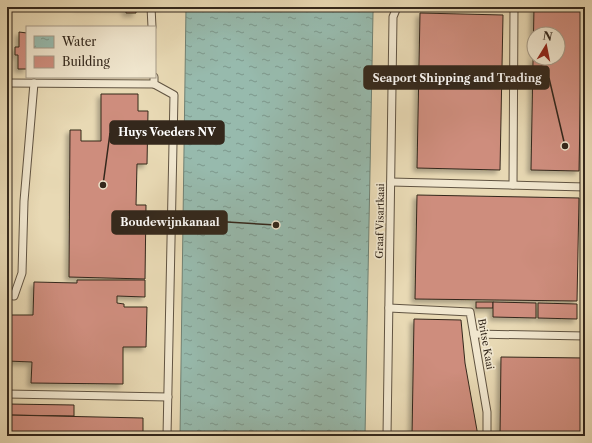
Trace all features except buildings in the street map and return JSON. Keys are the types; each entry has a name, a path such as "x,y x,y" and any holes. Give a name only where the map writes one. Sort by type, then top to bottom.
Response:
{"lane":[{"path":"151,7 152,26"},
{"name":"Graaf Visartkaai","path":"387,436 393,17 397,7"},
{"path":"513,185 514,7"},
{"path":"7,83 154,81 174,95 167,436"},
{"path":"7,295 14,296 22,274 24,201 34,83"},
{"path":"391,182 585,187"},
{"name":"Britse Kaai","path":"389,308 470,312 487,412 487,436"},
{"path":"474,334 585,336"},
{"path":"7,394 168,397"}],"water":[{"path":"186,7 374,7 365,436 180,436"}],"place":[{"name":"Seaport Shipping and Trading","path":"565,146"},
{"name":"Huys Voeders NV","path":"103,185"},
{"name":"Boudewijnkanaal","path":"276,225"}]}
